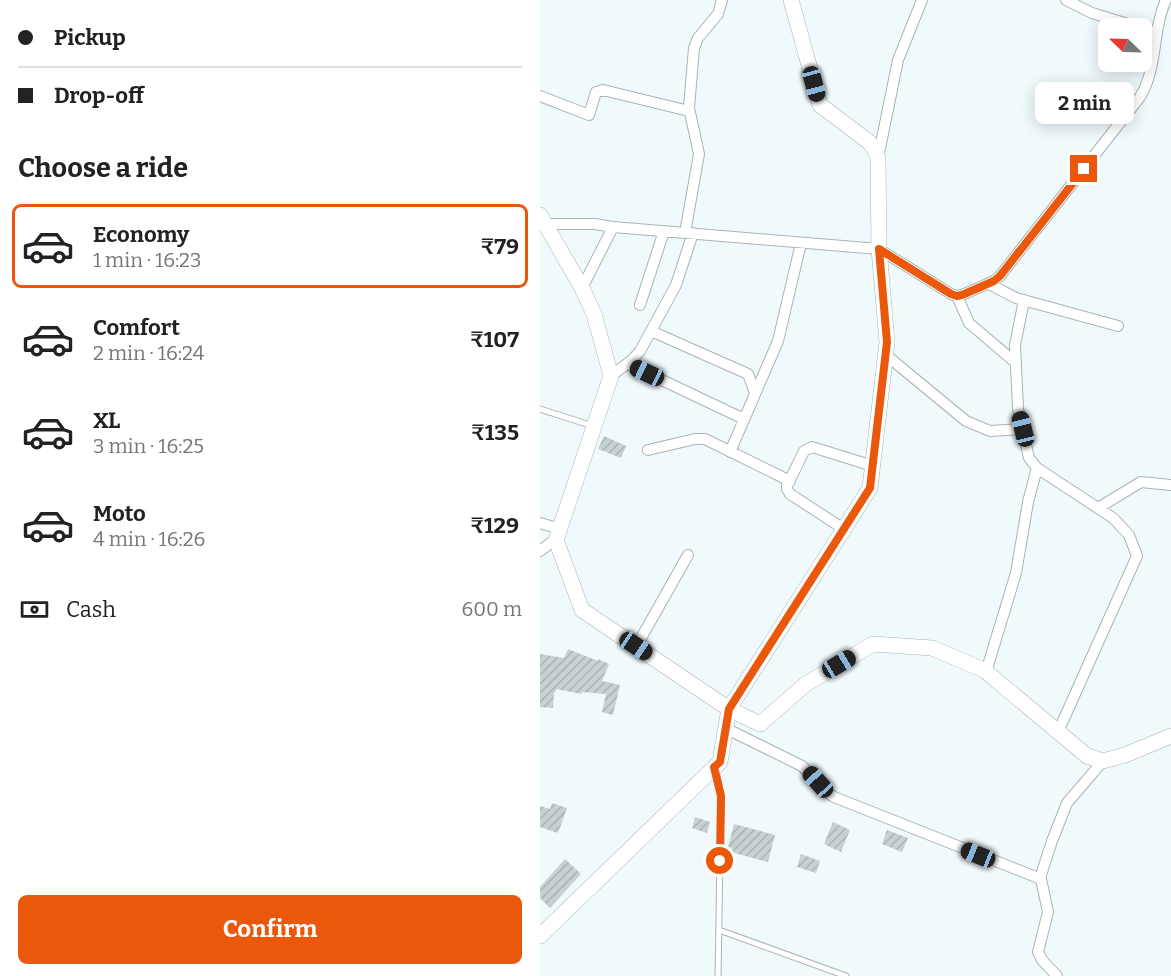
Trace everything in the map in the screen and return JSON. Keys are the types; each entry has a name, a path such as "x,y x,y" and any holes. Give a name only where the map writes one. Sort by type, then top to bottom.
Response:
{"street":[{"path":"722,0 718,14 696,43 689,111 699,154 689,233 676,285 640,351 612,376 556,540 582,610 729,709 760,724 806,684 873,644 932,648 986,672 1087,756 1103,761 1125,755 1171,736"},
{"path":"791,0 820,105 868,142 878,158"},
{"path":"540,936 720,762 729,709 870,488 887,342 879,249 878,158 897,66 922,0"},
{"path":"1066,0 1092,13 1157,33"},
{"path":"542,219 879,249 951,294 962,295 989,284 1000,276 1140,97 1147,83 1166,0"},
{"path":"540,96 589,115 596,92 603,90 689,111"},
{"path":"542,219 582,288 594,314 612,376"},
{"path":"582,288 613,227"},
{"path":"640,305 664,231"},
{"path":"730,452 778,341 801,243"},
{"path":"989,284 1024,300 1118,326"},
{"path":"957,296 969,323 1016,363"},
{"path":"1024,300 1016,340 1016,363 1018,409 1029,458 1038,468 1113,518 1129,535 1137,556 1058,732"},
{"path":"651,331 748,374 755,393"},
{"path":"886,355 966,421 990,431 1023,429"},
{"path":"628,364 744,419"},
{"path":"648,450 700,438 705,439 790,481"},
{"path":"844,529 790,494 787,489 790,481 804,451 810,447 873,466"},
{"path":"986,672 1016,573 1028,502 1038,468"},
{"path":"1098,508 1141,482 1171,485"},
{"path":"540,523 558,533"},
{"path":"540,551 558,533"},
{"path":"636,646 688,555"},
{"path":"725,728 802,766 834,797 1041,879"},
{"path":"1057,976 1042,960 1038,952 1048,912 1041,879 1050,846 1067,803 1103,761"}],"lane":[{"path":"540,409 595,426"},
{"path":"714,767 721,796 718,976"},
{"path":"719,930 846,976"}],"building":[{"path":"604,436 626,446 621,458 598,449"},
{"path":"568,649 609,664 602,681 620,685 613,715 602,712 606,694 582,692 581,694 556,689 553,708 540,707 540,654 564,658"},
{"path":"552,803 567,808 558,833 540,827 540,806 550,809"},
{"path":"695,817 710,822 707,833 692,828"},
{"path":"833,822 850,830 841,852 824,844"},
{"path":"734,824 775,835 768,862 727,851"},
{"path":"887,830 908,838 902,852 882,844"},
{"path":"801,854 820,861 816,873 797,867"},
{"path":"565,859 581,874 550,908 540,898 540,887"}],"route":[{"path":"720,861 721,796 714,767 720,762 729,709 870,488 887,342 879,249 951,294 962,295 1000,276 1084,169"}]}
